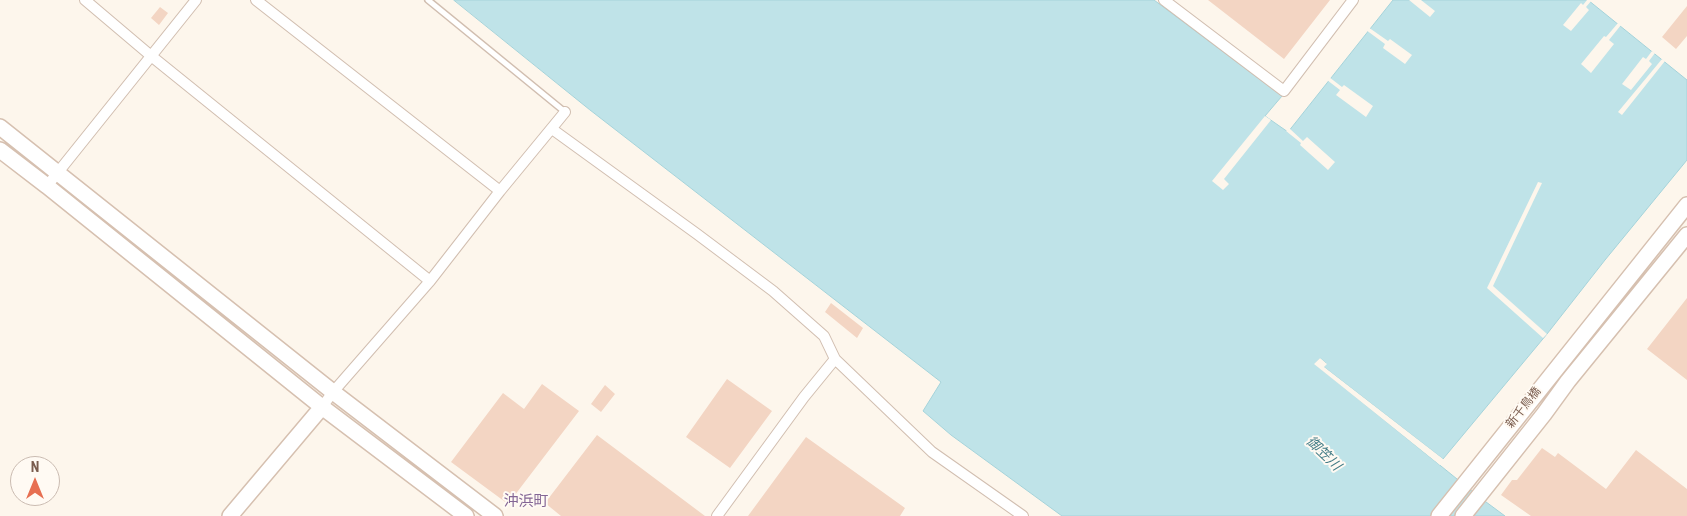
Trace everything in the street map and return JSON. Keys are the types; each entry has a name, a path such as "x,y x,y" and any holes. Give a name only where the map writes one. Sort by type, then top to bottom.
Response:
{"street":[{"path":"85,0 150,55 430,281"},
{"path":"47,186 150,55 196,0"},
{"path":"256,0 500,191"},
{"path":"1164,0 1284,91 1354,0"},
{"path":"230,516 333,392 430,281 565,112"},
{"path":"0,126 333,392 495,516"},
{"path":"552,129 773,291 824,336 835,360 932,452 1023,516"},
{"path":"0,150 322,407 466,516"},
{"name":"新千鳥橋","path":"1440,516 1687,205"},
{"name":"新千鳥橋","path":"1463,516 1568,381 1687,235"},
{"path":"717,516 804,397 835,360"}],"lane":[{"path":"428,0 565,112"}],"water":[{"name":"御笠川","path":"454,0 1154,0 1282,96 1265,116 1288,132 1393,0 1588,0 1687,80 1687,160 1547,334 1443,459 1324,367 1326,363 1320,358 1315,364 1505,516 1062,516 951,435 923,411 941,382 590,110"}],"pier":[{"path":"1409,0 1421,0 1435,11 1430,17"},
{"path":"1587,0 1592,0 1586,7 1589,10 1571,31 1563,25 1581,3 1583,5"},
{"path":"1618,23 1621,25 1609,40 1614,44 1591,73 1581,64 1604,36 1606,37"},
{"path":"1368,27 1388,41 1390,39 1412,55 1405,64 1383,48 1385,44 1366,30"},
{"path":"1652,51 1655,53 1649,61 1652,64 1631,90 1622,84 1643,57 1646,59"},
{"path":"1662,59 1665,61 1622,115 1618,112"},
{"path":"1329,77 1342,87 1344,85 1373,106 1366,117 1336,95 1340,90 1327,80"},
{"path":"1265,116 1271,120 1224,179 1229,184 1223,190 1212,181"},
{"path":"1289,128 1303,141 1307,137 1335,162 1328,170 1286,131"},
{"path":"1538,182 1542,183 1493,286 1547,334 1543,338 1487,288"},
{"path":"1320,358 1327,364 1324,367 1443,459 1442,462 1374,409 1441,463 1440,465 1314,364"}],"building":[{"path":"1208,0 1330,0 1284,59"},
{"path":"1687,6 1687,36 1676,49 1662,37"},
{"path":"160,7 168,13 159,25 151,18"},
{"path":"1687,298 1687,380 1647,349"},
{"path":"831,303 863,328 857,338 825,312"},
{"path":"727,379 772,411 730,468 686,437"},
{"path":"542,384 579,411 508,504 451,462 503,393 524,409"},
{"path":"605,385 615,394 601,412 591,404"},
{"path":"597,435 705,516 561,516 545,503"},
{"path":"806,437 905,508 900,516 748,516"},
{"path":"1542,448 1555,457 1558,453 1606,489 1636,450 1687,489 1687,516 1531,516 1501,495 1512,480 1517,480"}],"district":[{"name":"沖浜町","path":"526,502"}]}
